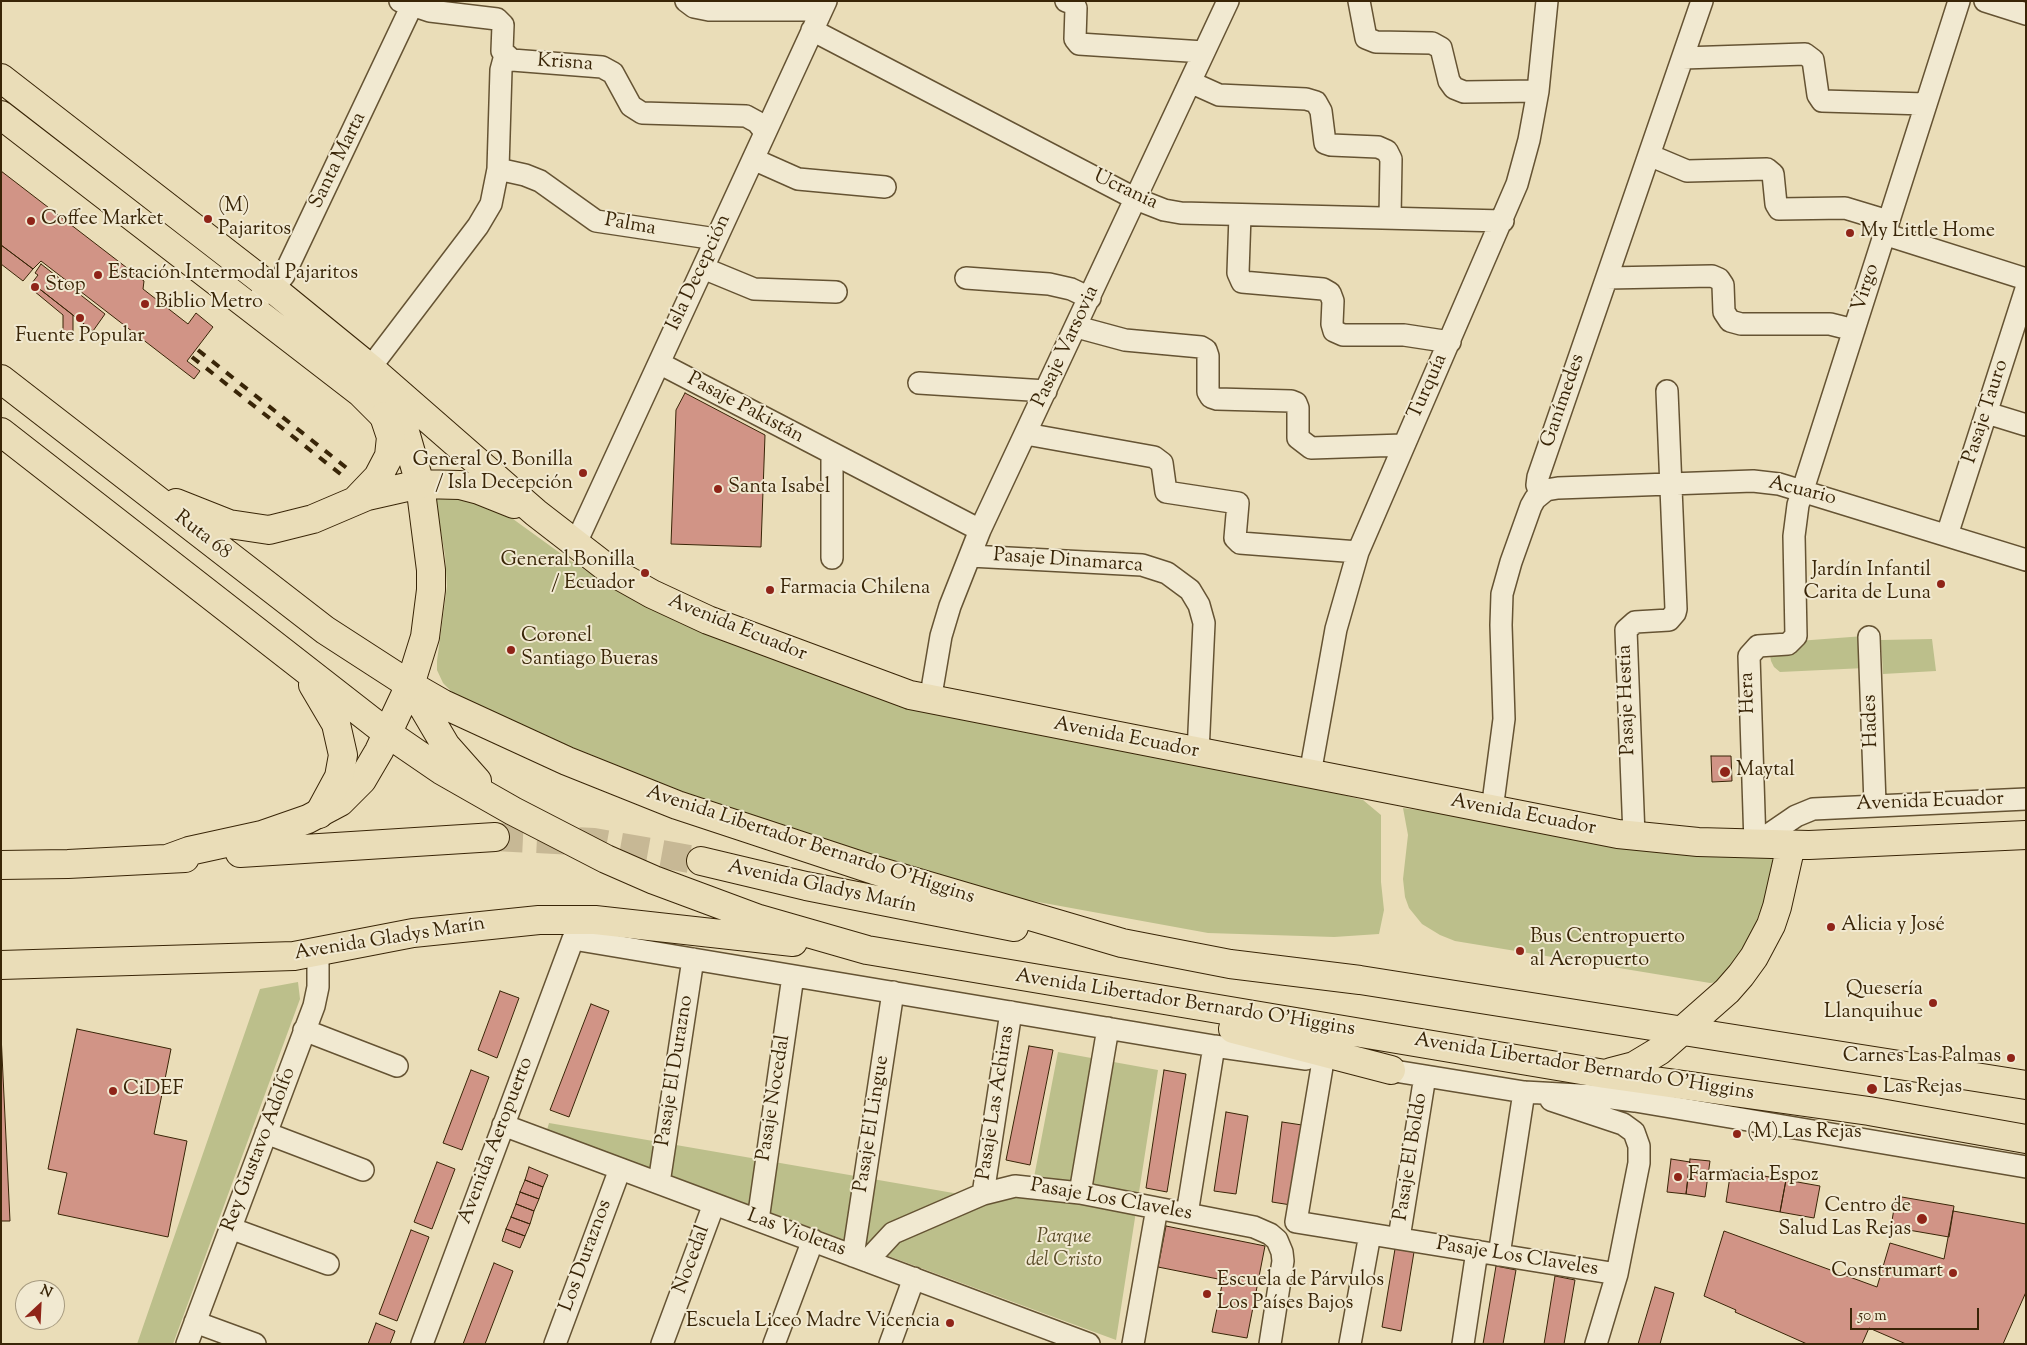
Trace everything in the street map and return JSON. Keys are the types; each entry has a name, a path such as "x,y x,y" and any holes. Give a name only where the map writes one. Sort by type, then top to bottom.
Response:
{"main road":[{"path":"1,78 273,289 370,368 391,396 399,411 416,472 429,543 432,590 425,637 410,684 362,780 340,802 319,814 269,833 199,848 167,859"},
{"path":"1,115 361,393 384,416 400,436 416,472"},
{"name":"Avenida Ecuador","path":"370,368 536,514 612,571 652,594 708,620 886,687 930,700 1634,836 1698,842 1791,845 2026,835"},
{"name":"Ruta 68","path":"1,379 326,630 410,684"},
{"path":"355,501 378,477 389,456 391,436 384,416"},
{"name":"Ruta 68","path":"1,432 302,670 387,733"},
{"name":"Avenida Ecuador","path":"132,481 212,518 257,530 282,529 298,524 390,489 416,472 444,483 478,490 536,514"},
{"path":"302,670 333,715 342,748 342,763 339,777 319,814"},
{"path":"410,684 436,732 457,762 513,812"},
{"name":"Avenida Libertador Bernardo O'Higgins","path":"410,684 444,704 522,742 677,805 874,870 1122,943 1230,964 1360,980 2026,1085"},
{"name":"Avenida Libertador Bernardo O'Higgins","path":"387,733 441,770 513,812 606,859 698,897 759,919 867,950 1605,1074 1869,1112 2026,1139"},
{"name":"Avenida Ecuador","path":"1791,845 1810,835 1828,830 2026,819"},
{"path":"1,866 167,859 494,837"},
{"path":"1605,1074 1627,1068 1647,1059 1682,1032 1727,991 1754,957 1777,906 1791,845"},
{"name":"Avenida Gladys Marín","path":"701,860 906,907 1053,934 1122,943"},
{"name":"Avenida Gladys Marín","path":"1,965 116,960 256,959 318,952 413,933 539,920 595,920 867,950"},
{"path":"457,927 525,932 573,939"},
{"path":"1085,988 1177,1016 1391,1070"}],"street":[{"path":"686,1 694,7 709,10 824,6"},
{"path":"1066,1 1074,4 1076,8 1075,39 1079,44 1204,52"},
{"name":"Pasaje Varsovia","path":"930,700 941,636 950,606 980,530 1077,327 1228,1"},
{"path":"1359,1 1366,38 1376,42 1432,43 1442,48 1449,81 1454,88 1464,92 1538,91"},
{"name":"Turquía","path":"1310,774 1336,630 1358,552 1502,221 1524,160 1538,91 1547,1"},
{"name":"Ganímedes","path":"1492,810 1504,719 1502,594 1531,506 1540,494 1537,485 1538,477 1702,1"},
{"name":"Virgo","path":"1803,490 1959,1"},
{"path":"1985,1 2026,14"},
{"path":"370,368 478,226 491,204 498,170 501,70 505,55 502,46 502,25 497,19 430,10 409,2"},
{"name":"Santa Marta","path":"246,304 273,289 284,276 409,2"},
{"name":"Isla Decepción","path":"575,545 824,6"},
{"name":"Ucrania","path":"812,30 1150,205 1181,213 1502,221"},
{"path":"1683,58 1805,54 1812,60 1818,95 1822,101 1926,104"},
{"name":"Krisna","path":"505,55 516,60 602,66 613,73 631,106 642,113 746,116 757,122 765,132"},
{"path":"1190,82 1219,95 1306,98 1316,102 1321,111 1325,143 1331,145 1378,147 1387,151 1391,159 1390,218"},
{"path":"1649,156 1687,171 1767,169 1773,174 1776,204 1779,209 1845,208 2025,290"},
{"path":"753,159 798,179 885,187"},
{"name":"Palma","path":"498,170 525,175 540,181 596,220 716,239"},
{"path":"1240,214 1238,273 1242,282 1323,289 1330,293 1333,301 1332,324 1334,331 1343,335 1404,335 1450,342"},
{"path":"703,268 754,288 836,292"},
{"path":"1607,278 1712,276 1719,279 1723,285 1724,312 1730,320 1741,324 1830,324 1854,330"},
{"path":"966,278 1048,284 1071,289 1090,298"},
{"name":"Pasaje Tauro","path":"1947,535 2025,290"},
{"path":"1077,327 1125,340 1201,347 1206,350 1208,356 1208,392 1211,397 1217,399 1291,400 1296,403 1298,408 1298,438 1312,448 1403,445"},
{"name":"Pasaje Pakistán","path":"659,364 980,530"},
{"path":"919,383 1046,391"},
{"path":"1667,391 1671,484"},
{"path":"1987,412 2026,425"},
{"path":"1026,434 1154,457 1162,463 1166,492 1238,503 1235,538 1240,544 1358,552"},
{"path":"832,454 832,558"},
{"name":"Acuario","path":"1540,494 1558,488 1753,481 1779,484 2026,560"},
{"name":"Pasaje Hestia","path":"1634,836 1626,634 1631,624 1669,620 1675,613 1671,484"},
{"name":"Hera","path":"1755,844 1749,656 1758,646 1788,644 1796,636 1794,536 1803,490"},
{"name":"Pasaje Dinamarca","path":"970,556 1142,565 1167,573 1190,590 1199,605 1204,623 1198,753"},
{"name":"Hades","path":"1869,638 1875,804"},
{"name":"Avenida Ecuador","path":"1755,844 1796,816 1813,809 1875,804 2026,799"},
{"name":"Avenida Libertador Bernardo O'Higgins","path":"573,939 1214,1046 1391,1070 1524,1092 1588,1095 1635,1101 2026,1167"},
{"name":"Avenida Aeropuerto","path":"422,1344 573,939"},
{"name":"Rey Gustavo Adolfo","path":"187,1344 317,994 318,952"},
{"name":"Pasaje El Durazno","path":"658,1183 693,959"},
{"name":"Pasaje Nocedal","path":"758,1220 793,976"},
{"name":"Pasaje El Lingue","path":"860,1258 893,992"},
{"name":"Pasaje Las Achiras","path":"983,1194 1011,1012"},
{"path":"1080,1193 1108,1028"},
{"path":"304,1030 397,1066"},
{"path":"1187,1214 1214,1046"},
{"path":"1270,1344 1283,1261 1282,1252 1276,1240 1296,1222 1323,1061"},
{"name":"Pasaje El Boldo","path":"1399,1238 1425,1076"},
{"path":"1499,1255 1524,1092 1614,1120 1634,1132 1639,1146 1639,1163 1616,1274 1596,1344"},
{"name":"Las Violetas","path":"503,1125 1089,1344"},
{"path":"266,1133 363,1170"},
{"name":"Los Duraznos","path":"555,1344 620,1169"},
{"name":"Pasaje Los Claveles","path":"860,1258 893,1233 983,1194 1015,1186 1080,1193 1254,1227 1264,1230 1276,1240"},
{"name":"Nocedal","path":"662,1344 714,1204"},
{"path":"1133,1344 1157,1208"},
{"name":"Pasaje Los Claveles","path":"1296,1222 1616,1274"},
{"path":"230,1228 328,1264"},
{"name":"Pasaje El Boldo","path":"1350,1344 1370,1234"},
{"path":"774,1344 813,1240"},
{"path":"1463,1344 1477,1251"},
{"path":"890,1344 914,1278"},
{"path":"195,1322 255,1344"}],"green space":[{"path":"438,496 457,496 502,511 571,561 613,588 702,632 1363,800 1381,815 1381,882 1384,910 1379,934 1334,937 1208,933 989,893 713,809 563,750 456,696 443,683 437,670 437,661 447,586 445,555 435,499"},
{"path":"1864,636 1865,668 1780,672 1771,661 1770,655 1785,642"},
{"path":"1932,639 1936,671 1883,674 1881,640"},
{"path":"1403,808 1774,857 1776,869 1748,944 1718,982 1710,983 1455,941 1440,935 1422,924 1409,908 1405,897 1403,879 1408,835"},
{"path":"298,982 300,999 173,1344 137,1344 260,989"},
{"name":"Parque del Cristo","path":"1058,1052 1158,1070 1116,1340 547,1130 549,1123 965,1195 1031,1193"}],"building":[{"name":"Estación Intermodal Pajaritos","path":"1,171 144,281 143,289 188,324 196,313 213,327 187,361 200,371 194,379 41,261 33,269 1,245"},
{"path":"1,245 33,269 23,281 1,264"},
{"path":"41,264 105,314 93,331 32,283 38,275 35,273"},
{"path":"37,287 73,315 73,333 63,333 63,315 34,291"},
{"name":"Santa Isabel","path":"685,393 765,435 761,547 671,544 676,410"},
{"path":"1711,756 1731,756 1732,781 1712,782"},
{"path":"500,991 519,998 497,1058 478,1050"},
{"path":"591,1004 609,1011 569,1117 550,1110"},
{"name":"CiDEF","path":"77,1029 171,1049 154,1134 187,1141 168,1237 58,1214 67,1173 48,1169"},
{"path":"1,1034 10,1221 1,1221"},
{"path":"1029,1046 1053,1050 1030,1165 1006,1160"},
{"path":"471,1070 489,1077 462,1150 443,1143"},
{"path":"1164,1070 1186,1074 1167,1192 1146,1188"},
{"path":"1226,1112 1248,1116 1236,1194 1214,1191"},
{"path":"1282,1122 1302,1125 1291,1205 1272,1202"},
{"name":"Farmacia Espoz","path":"1671,1159 1690,1162 1686,1194 1667,1192"},
{"path":"1690,1159 1710,1161 1705,1197 1686,1194"},
{"path":"437,1162 455,1169 432,1229 414,1222"},
{"path":"529,1167 548,1175 543,1187 525,1180"},
{"path":"1731,1170 1786,1180 1780,1212 1726,1202"},
{"path":"525,1180 543,1187 539,1199 520,1192"},
{"path":"1786,1180 1820,1186 1814,1218 1780,1212"},
{"path":"520,1192 539,1199 534,1211 516,1204"},
{"name":"Centro de Salud Las Rejas","path":"1896,1196 1954,1206 1949,1237 1891,1227"},
{"path":"516,1204 534,1211 530,1224 511,1217"},
{"name":"Construmart","path":"1953,1211 2026,1224 2026,1292 2003,1344 1906,1344 1869,1328 1862,1344 1807,1344 1704,1296 1724,1231 1877,1287 1890,1243 1944,1259"},
{"path":"511,1217 530,1224 525,1236 506,1229"},
{"path":"1166,1226 1265,1246 1247,1338 1212,1332 1223,1280 1158,1267"},
{"path":"506,1229 525,1236 520,1248 502,1241"},
{"path":"411,1230 429,1237 397,1321 379,1314"},
{"path":"1395,1249 1414,1252 1401,1331 1382,1327"},
{"path":"494,1263 513,1271 485,1344 463,1344"},
{"path":"1496,1266 1516,1270 1503,1344 1483,1344"},
{"path":"1555,1276 1575,1280 1564,1344 1544,1344"},
{"path":"1655,1287 1674,1293 1660,1344 1638,1344"},
{"path":"376,1323 395,1331 390,1344 368,1344"}],"tunnel":[{"path":"495,837 594,842 701,861"}],"railway":[{"path":"198,350 348,469"},
{"path":"192,357 343,476"}],"place":[{"name":"(M) Pajaritos","path":"208,219"},
{"name":"Coffee Market","path":"31,221"},
{"name":"My Little Home","path":"1850,233"},
{"name":"Estación Intermodal Pajaritos","path":"98,275"},
{"name":"Stop","path":"35,287"},
{"name":"Biblio Metro","path":"145,304"},
{"name":"Fuente Popular","path":"80,318"},
{"name":"General O. Bonilla / Isla Decepción","path":"583,473"},
{"name":"Santa Isabel","path":"718,489"},
{"name":"General Bonilla / Ecuador","path":"645,573"},
{"name":"Jardín Infantil Carita de Luna","path":"1941,584"},
{"name":"Farmacia Chilena","path":"770,590"},
{"name":"Coronel Santiago Bueras","path":"511,650"},
{"name":"Maytal","path":"1725,772"},
{"name":"Alicia y José","path":"1831,927"},
{"name":"Bus Centropuerto al Aeropuerto","path":"1520,951"},
{"name":"Quesería Llanquihue","path":"1933,1003"},
{"name":"Carnes Las Palmas","path":"2011,1058"},
{"name":"Las Rejas","path":"1872,1089"},
{"name":"CiDEF","path":"113,1091"},
{"name":"(M) Las Rejas","path":"1737,1134"},
{"name":"Farmacia Espoz","path":"1678,1177"},
{"name":"Centro de Salud Las Rejas","path":"1922,1219"},
{"name":"Construmart","path":"1953,1273"},
{"name":"Escuela de Párvulos Los Países Bajos","path":"1207,1294"},
{"name":"Escuela Liceo Madre Vicencia","path":"950,1323"}]}
